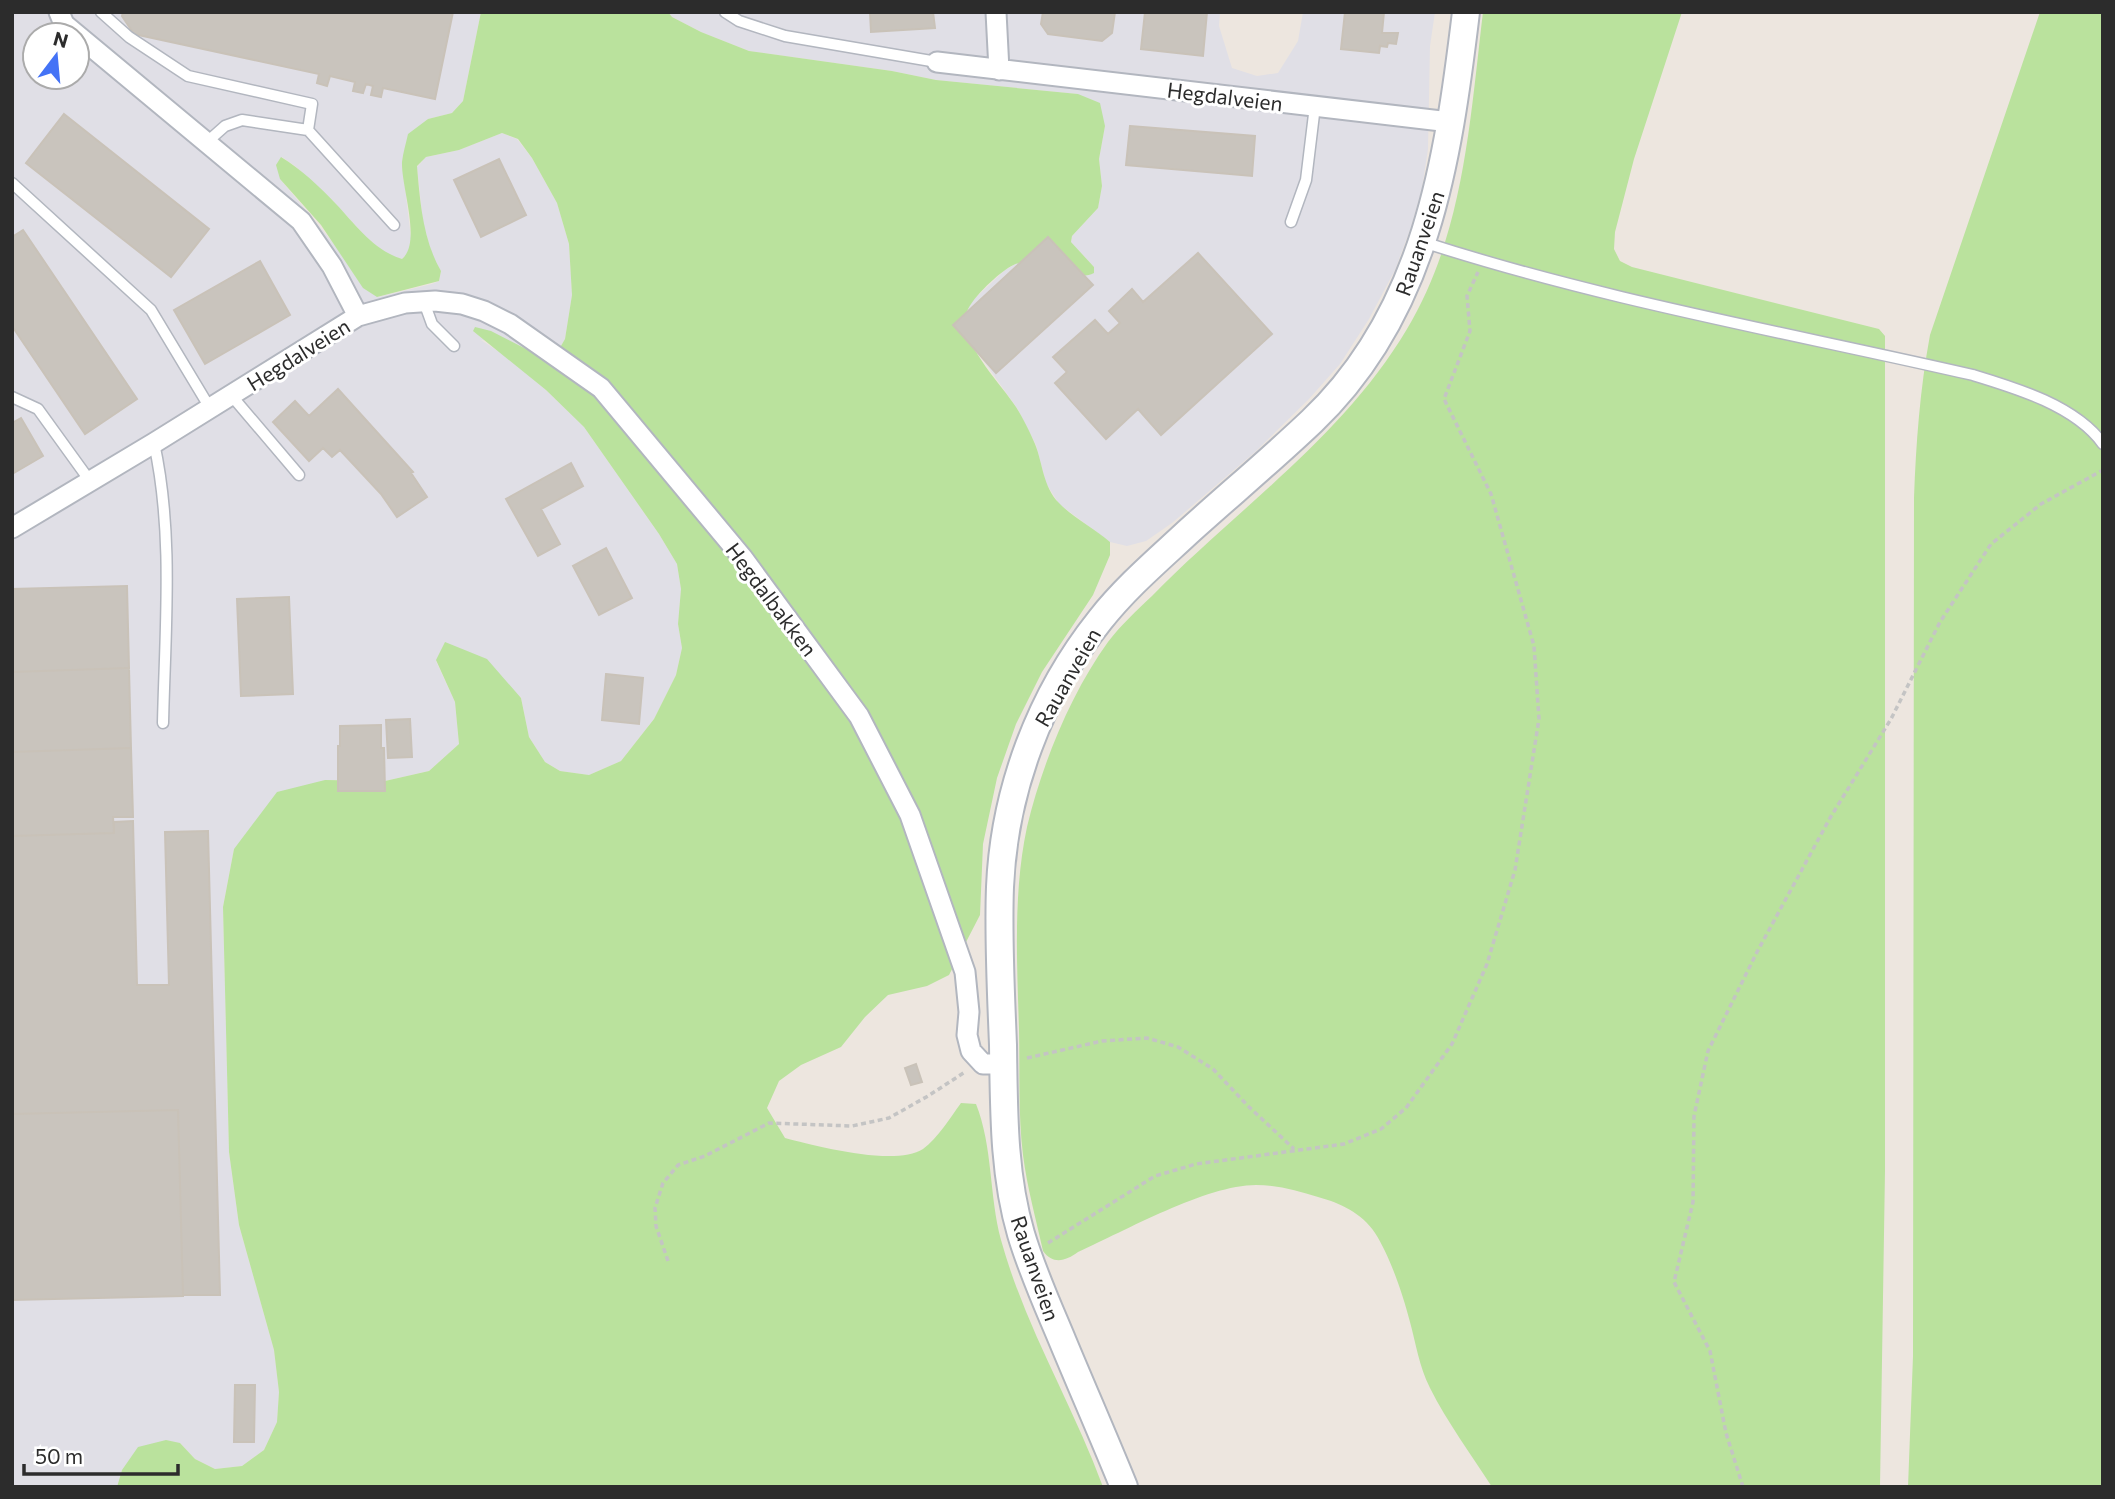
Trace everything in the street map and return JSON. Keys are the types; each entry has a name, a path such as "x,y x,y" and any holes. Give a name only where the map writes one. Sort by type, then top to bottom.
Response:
{"main road":[{"name":"Rauanveien","path":"1124,1487 1028,1255 1016,1215 1009,1174 993,1064 1000,887 1005,843 1017,784 1031,740 1044,711 1081,647 1118,599 1150,566 1314,419 1340,391 1379,337 1406,286 1423,242 1440,183 1466,12"}],"street":[{"name":"Hegdalveien","path":"12,528 358,316 332,267 301,221 64,24 59,12"},
{"path":"996,12 999,70"},
{"name":"Hegdalveien","path":"937,62 1450,122"},
{"name":"Hegdalbakken","path":"358,316 405,303 462,304 510,324 601,388 742,556 859,716 915,828 965,972 969,1012 967,1035 971,1051 993,1064"}],"lane":[{"path":"101,12 128,37 188,76 312,104 308,130"},
{"path":"724,12 739,21 785,36 937,62"},
{"path":"1291,222 1306,180 1315,106"},
{"path":"207,142 225,127 242,120 308,130 394,225"},
{"path":"12,183 151,310 210,408"},
{"path":"1423,242 1482,261 1669,308 1973,375 2046,401 2077,420 2103,444"},
{"path":"424,302 432,324 454,346"},
{"path":"231,396 299,474"},
{"path":"12,397 38,409 90,481"},
{"path":"154,443 162,481 166,531 163,723"}],"path":[{"path":"1028,1255 1155,1176 1196,1164 1344,1144 1381,1129 1406,1108 1452,1044 1487,964 1515,870 1539,719 1534,646 1491,494 1444,399 1469,331 1466,296 1482,261"},
{"path":"1744,1487 1726,1433 1710,1351 1674,1282 1693,1202 1694,1116 1708,1051 1757,952 1830,818 1891,719 1940,622 1991,544 2041,504 2103,470"},
{"path":"668,1261 656,1226 655,1208 663,1184 678,1166 705,1156 769,1122 852,1126 889,1118 961,1073 1102,1041 1147,1038 1178,1047 1213,1069 1294,1149"}],"shaded area":[{"path":"12,12 481,12 463,101 452,113 428,119 402,162 411,238 408,254 402,259 388,255 368,239 333,201 282,157 280,179 378,297 439,281 441,271 433,258 423,223 417,167 426,157 459,150 502,133 517,139 532,158 557,203 569,244 572,295 565,339 558,351 536,354 518,345 481,340 504,355 546,390 584,427 677,564 681,589 678,624 682,648 676,675 654,719 621,761 589,775 560,771 545,762 529,737 521,697 436,661 455,702 459,744 429,771 385,781 325,780 234,849 223,907 229,1152 239,1225 274,1350 279,1392 277,1422 264,1450 242,1466 215,1469 195,1459 180,1443 122,1470 117,1487 12,1487"},
{"path":"668,12 1220,12 1219,26 1232,68 1257,76 1278,73 1298,41 1303,12 1435,12 1430,46 1428,149 1422,188 1395,270 1369,319 1340,364 1255,452 1172,523 1146,541 1127,546 1110,542 1059,504 1046,483 1036,445 1017,408 966,332 966,315 971,302 1005,270 1021,261 1094,267 1071,242 1072,236 1098,208 1102,186 1099,159 1105,126 1078,94 936,80 892,71 749,51 701,32 672,17"}],"green space":[{"path":"481,12 668,12 672,17 701,32 749,51 892,71 936,80 1078,94 1100,103 1105,126 1099,159 1102,186 1098,208 1072,236 1071,242 1094,267 1094,273 1075,275 1043,264 1020,263 1008,268 977,296 968,309 966,326 975,350 1026,425 1035,444 1046,483 1054,497 1070,513 1110,542 1110,555 1093,595 1042,672 1016,724 997,778 983,844 980,915 949,975 927,986 888,995 865,1017 841,1047 801,1065 779,1081 767,1108 785,1138 855,1153 894,1156 923,1149 939,1134 961,1103 976,1104 985,1137 997,1223 1011,1272 1103,1487 117,1487 122,1470 138,1447 166,1440 180,1443 195,1459 215,1469 242,1466 264,1450 277,1422 279,1392 274,1350 239,1225 229,1152 223,907 234,849 277,792 325,780 385,781 429,771 459,744 455,702 436,660 445,642 487,659 521,698 529,737 545,762 560,771 589,775 621,761 654,719 676,675 682,648 678,624 681,589 677,564 584,427 546,390 473,331 475,327 491,331 536,354 558,351 565,339 572,295 569,244 557,203 518,139 502,133 459,150 426,157 417,166 423,220 430,247 441,271 439,281 377,297 363,288 321,225 280,179 276,165 281,157 316,184 382,250 402,259 408,251 411,227 402,162 408,134 428,119 452,113 463,101"},
{"path":"1483,12 1682,12 1634,159 1615,232 1614,249 1620,261 1632,267 1879,329 1885,336 1885,1171 1880,1487 1492,1487 1426,1380 1400,1288 1375,1233 1364,1220 1350,1210 1303,1193 1264,1185 1236,1187 1166,1211 1069,1258 1055,1260 1043,1251 1021,1140 1017,928 1027,827 1049,754 1070,706 1113,636 1185,563 1321,438 1381,368 1407,329 1426,293 1453,215 1468,135"},
{"path":"2040,12 2103,12 2103,1487 1908,1487 1913,1356 1914,498 1919,416 1930,335"}],"building":[{"path":"123,12 453,12 435,99 383,88 381,97 371,95 373,86 366,84 363,93 353,91 355,82 330,76 327,86 317,83 319,74 134,34 122,16"},
{"path":"870,12 933,12 935,28 871,32"},
{"path":"1043,12 1115,12 1112,33 1102,41 1048,34 1041,24"},
{"path":"1145,12 1207,12 1203,56 1141,49"},
{"path":"1345,12 1384,12 1382,33 1398,33 1396,44 1380,46 1379,53 1341,49"},
{"path":"64,114 209,229 171,277 26,163"},
{"path":"1130,126 1255,136 1252,176 1126,165"},
{"path":"499,159 526,215 481,237 454,180"},
{"path":"23,230 137,399 85,434 12,326 12,237"},
{"path":"1048,237 1093,285 996,373 953,325"},
{"path":"1198,253 1272,334 1161,435 1138,409 1106,439 1055,383 1067,372 1053,357 1095,320 1108,334 1120,323 1109,311 1132,289 1143,302"},
{"path":"260,261 290,315 205,364 174,310"},
{"path":"338,389 413,472 411,473 427,497 397,517 381,494 340,450 332,457 323,448 309,461 273,422 295,401 309,416"},
{"path":"21,418 43,456 12,474 12,423"},
{"path":"571,463 583,486 541,509 560,544 538,556 506,499"},
{"path":"606,548 632,598 599,615 573,566"},
{"path":"127,586 129,668 12,672 12,589"},
{"path":"289,597 293,694 241,696 237,599"},
{"path":"129,668 131,748 12,752 12,672"},
{"path":"606,674 643,678 639,724 602,720"},
{"path":"410,719 412,757 388,758 386,720"},
{"path":"381,725 385,791 338,791 340,726"},
{"path":"131,748 133,817 113,817 114,833 12,836 12,752"},
{"path":"133,821 137,985 169,985 165,832 208,831 220,1295 183,1295 178,1110 12,1114 12,836 114,833 114,822"},
{"path":"916,1064 922,1082 911,1085 905,1068"},
{"path":"178,1110 183,1296 12,1300 12,1114"},
{"path":"235,1385 255,1385 254,1442 234,1442"}]}
